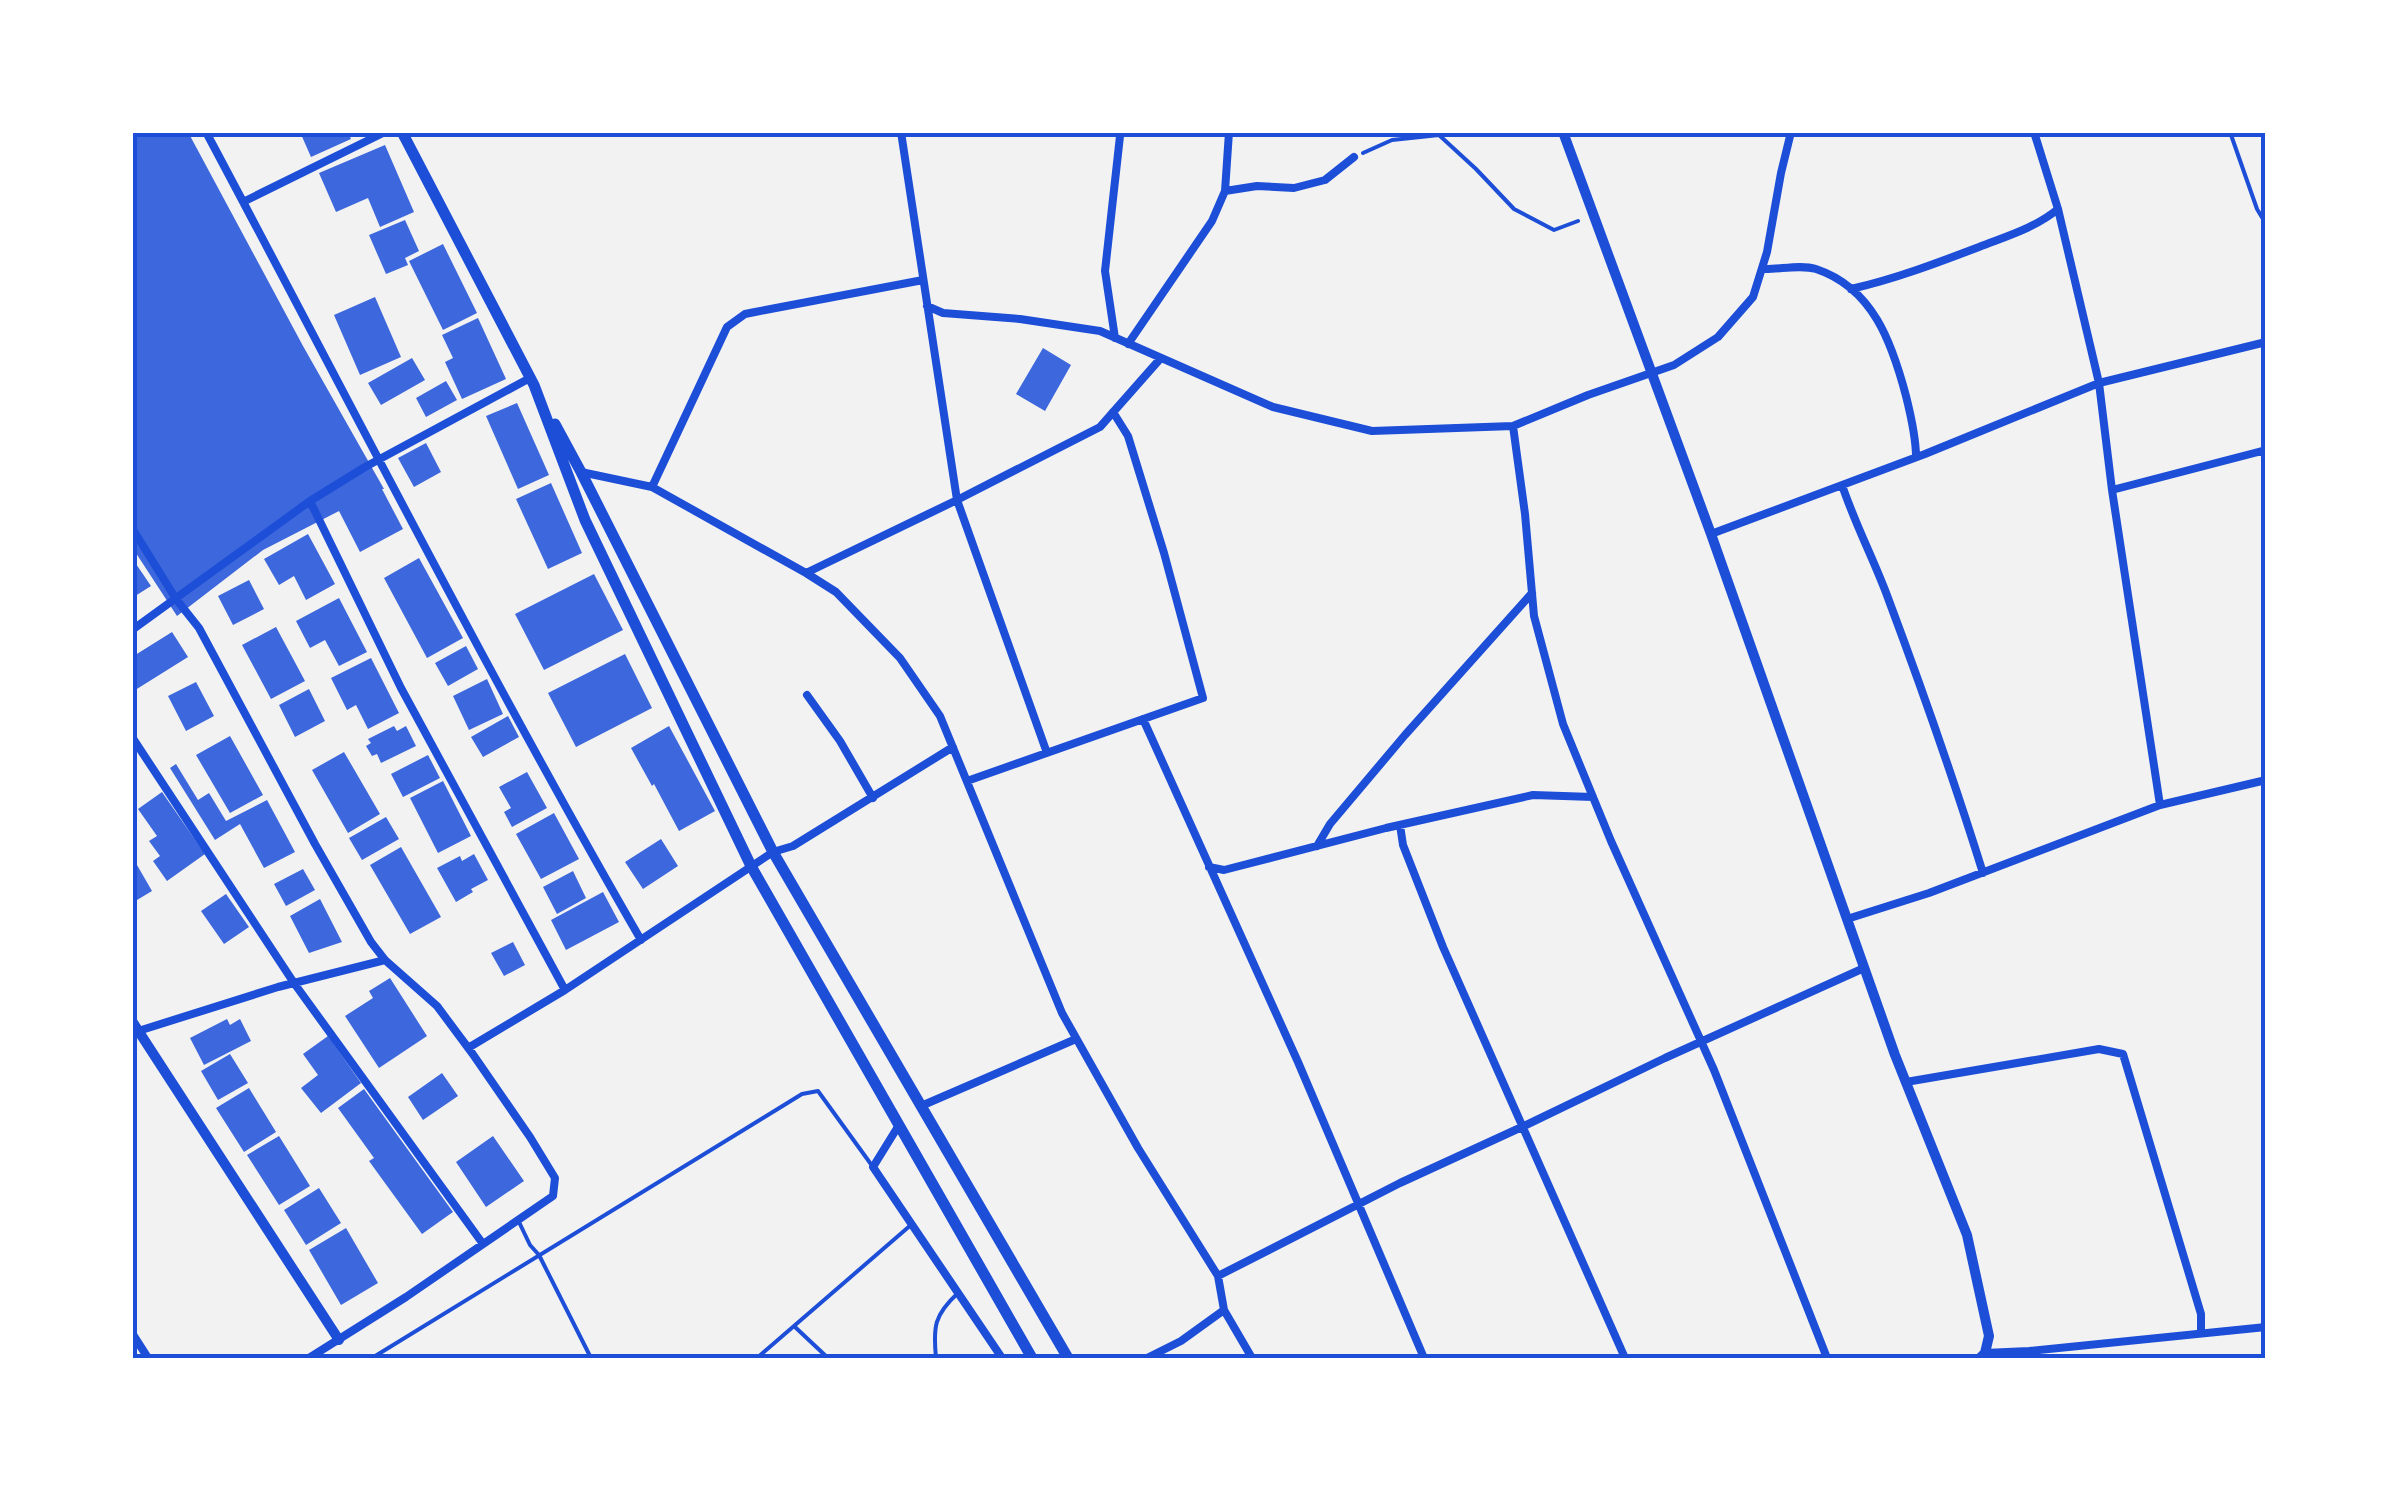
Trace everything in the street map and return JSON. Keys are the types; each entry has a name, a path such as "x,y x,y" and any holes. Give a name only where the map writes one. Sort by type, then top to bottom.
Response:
{"main road":[{"path":"402,132 581,472 772,852 1068,1358"},
{"path":"532,382 585,520 751,866 1032,1358"}],"street":[{"path":"206,132 466,626 641,940"},
{"path":"243,202 384,132"},
{"path":"901,132 958,500 1047,753"},
{"path":"1128,344 1212,221 1225,191 1229,132"},
{"path":"1564,132 1864,968 1966,1235 1989,1336 1982,1356 2266,1327"},
{"path":"927,306 943,313 1100,331 1273,407 1372,431 1513,426 1674,365 1718,336 1752,297 1767,252 1791,132"},
{"path":"2034,132 2058,209 2099,382 2160,805"},
{"path":"1116,338 1105,271 1120,136"},
{"path":"1225,191 1257,186 1294,188 1325,180 1354,157"},
{"path":"1851,289 1992,242 2041,223 2058,209"},
{"path":"1762,269 1812,268 1840,280 1877,316 1896,359 1916,457"},
{"path":"652,487 726,327 745,314 923,280"},
{"path":"1711,534 1916,457 2099,382 2266,342"},
{"path":"806,572 1100,427 1160,359"},
{"path":"132,630 310,501 380,459 532,382"},
{"path":"966,781 1204,698 1128,436 1114,412"},
{"path":"1513,426 1526,514 1534,616 1563,724 1702,1042 1826,1358"},
{"path":"2112,490 2262,451 2266,454"},
{"path":"581,472 652,487 806,572 836,592 900,658 940,716 1062,1014 1138,1148 1218,1276 1224,1310 1252,1358"},
{"path":"1842,485 1887,594 1983,872"},
{"path":"310,501 400,688 565,990"},
{"path":"132,528 199,628 371,942 385,960 436,1006 555,1178 552,1196 518,1221 309,1358"},
{"path":"1317,846 1330,824 1405,735 1532,593"},
{"path":"807,695 874,798"},
{"path":"1143,718 1298,1062 1424,1358"},
{"path":"132,737 294,983 483,1244"},
{"path":"468,1048 565,990 772,852 794,846 952,747"},
{"path":"1847,919 1928,894 2160,805 2266,780"},
{"path":"1209,867 1224,870 1532,795 1593,797"},
{"path":"1400,825 1403,845 1443,948 1625,1358"},
{"path":"339,1340 134,1028 385,960"},
{"path":"1218,1276 1358,1205 1864,968"},
{"path":"921,1106 1076,1039"},
{"path":"1906,1082 2099,1049 2122,1054 2201,1314 2201,1333"},
{"path":"899,1125 873,1167 1002,1358"},
{"path":"1147,1358 1181,1341 1224,1310"},
{"path":"132,1333 148,1358"}],"lane":[{"path":"372,1358 802,1094 818,1091 873,1167"},
{"path":"518,1221 592,1358"},
{"path":"757,1358 912,1224"},
{"path":"936,1358 936,1321 943,1306 958,1293"},
{"path":"795,1327 828,1358"}],"path":[{"path":"2230,132 2266,224"},
{"path":"1354,157 1392,140 1438,135 1514,210 1554,230 1594,215"}],"building":[{"path":"132,132 188,132 403,529 360,552 339,511 263,550 177,616 132,547"},
{"path":"300,132 348,132 351,139 311,157"},
{"path":"385,145 414,212 380,227 368,198 336,212 319,173"},
{"path":"405,220 419,251 405,258 408,265 386,274 369,235"},
{"path":"443,244 477,313 443,330 409,261"},
{"path":"375,297 401,357 360,375 334,315"},
{"path":"478,318 506,379 462,399 445,362 453,358 442,335"},
{"path":"1043,348 1071,365 1045,411 1016,394"},
{"path":"412,358 425,380 381,405 368,383"},
{"path":"446,381 457,400 426,417 416,398"},
{"path":"517,403 549,475 518,489 486,416"},
{"path":"426,443 441,472 414,487 398,458"},
{"path":"551,483 582,553 548,569 516,499"},
{"path":"308,534 335,584 306,600 294,576 279,585 264,559"},
{"path":"132,558 151,586 132,598"},
{"path":"419,558 463,638 427,658 384,578"},
{"path":"594,574 623,630 544,670 515,614"},
{"path":"249,580 264,609 233,625 218,596"},
{"path":"339,598 367,652 339,666 325,640 310,648 296,621"},
{"path":"276,627 305,681 271,699 242,645"},
{"path":"172,632 188,657 132,692 132,657"},
{"path":"466,646 478,669 448,686 435,663"},
{"path":"625,654 652,708 576,747 548,693"},
{"path":"371,658 399,713 368,729 356,705 347,710 331,678"},
{"path":"487,679 503,714 469,730 453,696"},
{"path":"196,682 214,716 186,731 168,696"},
{"path":"309,689 325,721 295,737 279,705"},
{"path":"508,716 519,737 483,757 471,737"},
{"path":"394,726 397,731 406,726 416,746 381,763 366,746 371,743 368,739"},
{"path":"669,726 715,811 679,831 631,748"},
{"path":"230,736 263,795 230,813 196,755"},
{"path":"344,752 380,814 348,833 312,770"},
{"path":"428,755 440,778 403,797 391,774"},
{"path":"176,764 198,800 209,793 226,821 267,800 295,852 264,868 240,824 215,840 170,768"},
{"path":"527,772 547,808 512,827 504,812 511,808 499,787"},
{"path":"443,781 471,836 438,853 410,798"},
{"path":"162,792 205,854 167,881 153,861 160,856 149,841 157,836 138,809"},
{"path":"554,813 579,859 541,879 516,834"},
{"path":"386,817 399,839 362,860 349,838"},
{"path":"661,839 678,866 643,889 625,862"},
{"path":"401,847 441,917 410,934 370,865"},
{"path":"474,854 488,880 456,902 437,868 460,856 462,861"},
{"path":"137,865 152,891 132,903 132,868"},
{"path":"303,869 315,890 286,906 274,884"},
{"path":"573,871 586,898 557,914 543,887"},
{"path":"603,892 619,922 566,950 551,920"},
{"path":"226,894 249,927 224,944 201,911"},
{"path":"320,899 342,942 309,953 290,916"},
{"path":"513,942 525,965 504,976 491,953"},
{"path":"390,978 427,1036 379,1068 345,1016 373,998 369,991"},
{"path":"227,1019 230,1025 240,1019 251,1041 204,1065 190,1038"},
{"path":"328,1036 361,1083 321,1113 301,1088 318,1075 303,1054"},
{"path":"230,1054 248,1083 218,1100 201,1071"},
{"path":"442,1073 458,1096 423,1120 408,1097"},
{"path":"249,1088 276,1132 244,1152 216,1108"},
{"path":"364,1089 453,1212 422,1234 369,1161 374,1158 338,1108"},
{"path":"279,1136 310,1186 279,1205 247,1155"},
{"path":"493,1136 524,1181 486,1207 456,1162"},
{"path":"319,1188 341,1223 306,1245 284,1210"},
{"path":"346,1228 378,1283 341,1305 309,1250"}]}
